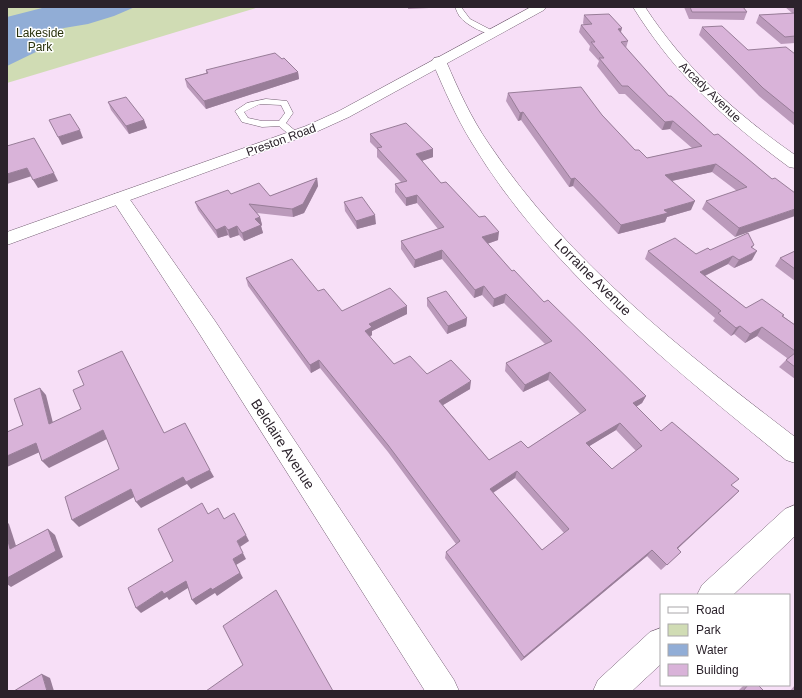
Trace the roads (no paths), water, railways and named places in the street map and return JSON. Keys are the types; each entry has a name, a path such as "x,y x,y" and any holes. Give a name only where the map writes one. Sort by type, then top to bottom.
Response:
{"street":[{"name":"Preston Road","path":"7,239 295,135 344,114 540,7"},
{"name":"Arcady Avenue","path":"639,7 661,41 703,89 730,114 795,163"},
{"name":"Lorraine Avenue","path":"439,61 462,113 480,144 505,181 571,257 602,289 655,337 703,378 795,452"},
{"name":"Belclaire Avenue","path":"120,198 207,327 444,691"},
{"path":"713,594 795,518"},
{"path":"609,691 660,644"}],"lane":[{"path":"458,7 461,16 473,25 492,32"},
{"path":"281,123 289,113 284,103 269,100 251,104 239,111 245,120 262,124 281,123 295,135"}],"water":[{"path":"46,7 135,7 114,16 88,24 64,28 48,34 43,46 38,51 7,66 7,17"}],"park label":[{"name":"Lakeside Park","path":"40,40"}]}
